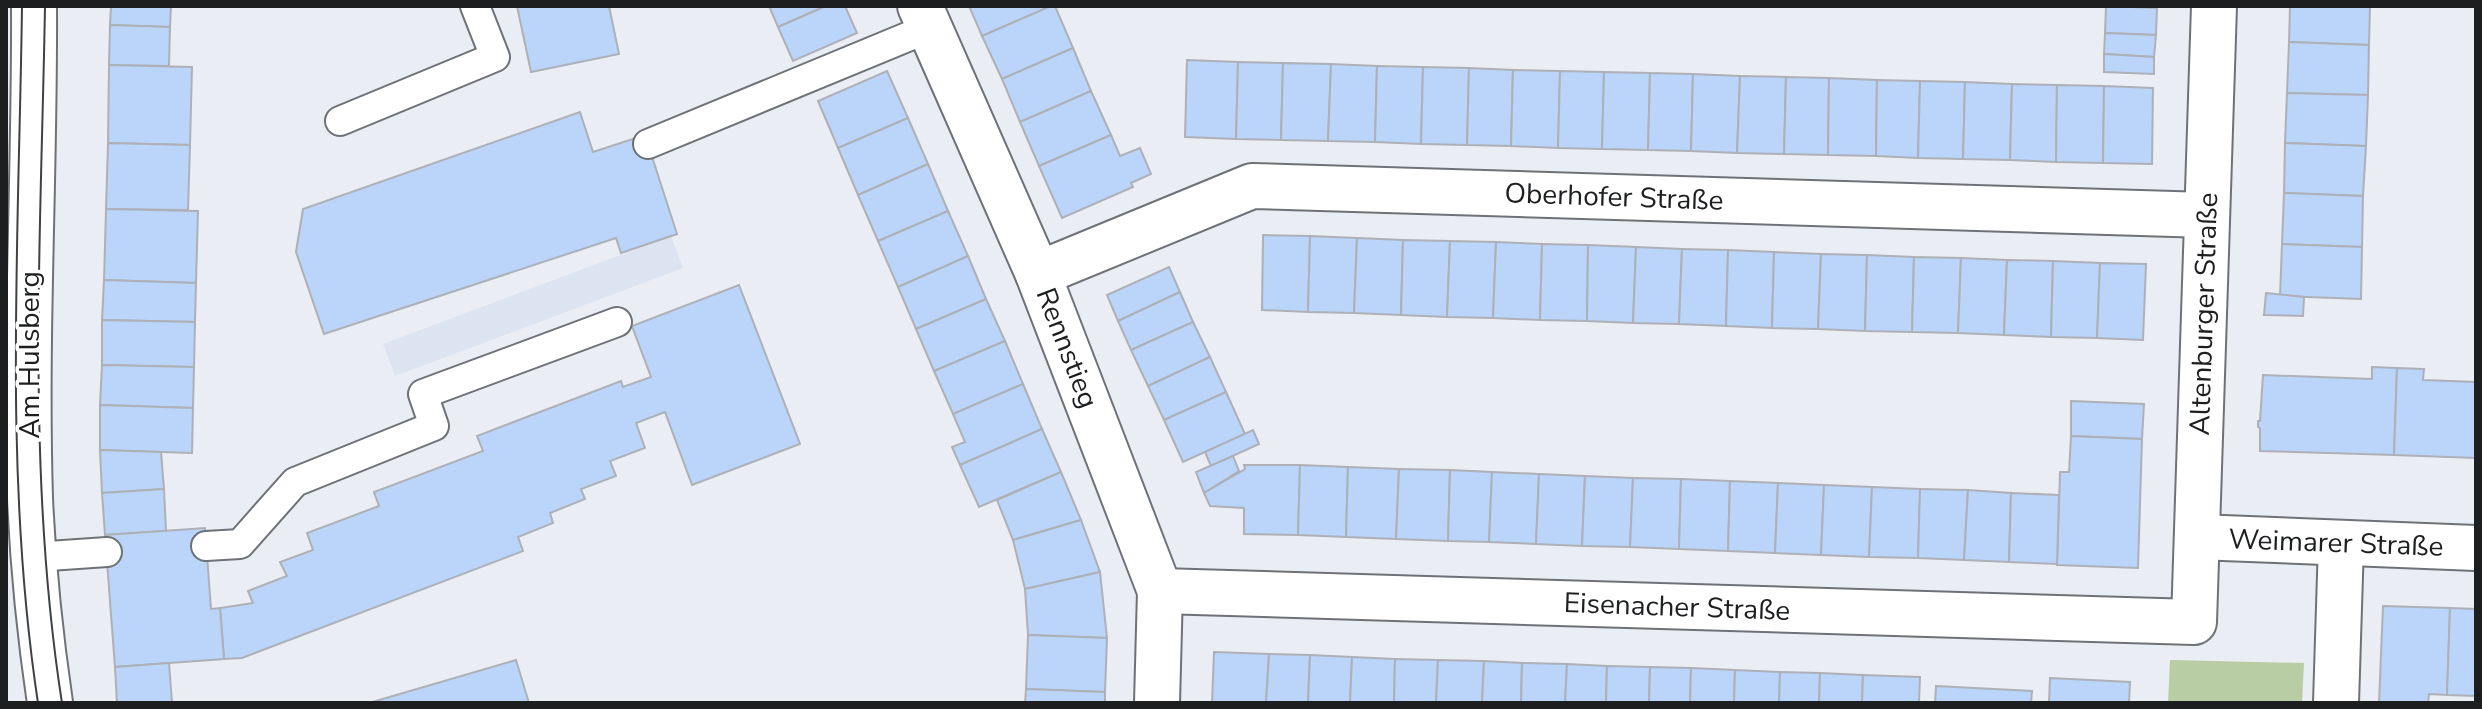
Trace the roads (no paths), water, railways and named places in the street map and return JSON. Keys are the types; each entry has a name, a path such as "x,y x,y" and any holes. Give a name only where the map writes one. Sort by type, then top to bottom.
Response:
{"street":[{"name":"Am Hulsberg","path":"34,6 35,104 18,266 38,621 50,703"},
{"name":"Altenburger Straße","path":"2194,622 2214,6"},
{"name":"Rennstieg","path":"924,17 1038,274 1160,591 1157,703"},
{"name":"Oberhofer Straße","path":"1038,274 1252,186 2207,215"},
{"name":"Weimarer Straße","path":"2197,537 2476,548"},
{"path":"2336,703 2341,543"},
{"name":"Eisenacher Straße","path":"1160,591 2194,622"}],"lane":[{"path":"340,121 495,57 475,6"},
{"path":"648,144 924,17"},
{"path":"206,546 240,544 295,482 434,426 423,394 617,322"},
{"path":"34,557 107,552"}],"tram line":[{"path":"22,6 17,443 27,617 38,703"},
{"path":"45,6 38,355 40,443 51,617 62,703"}]}
